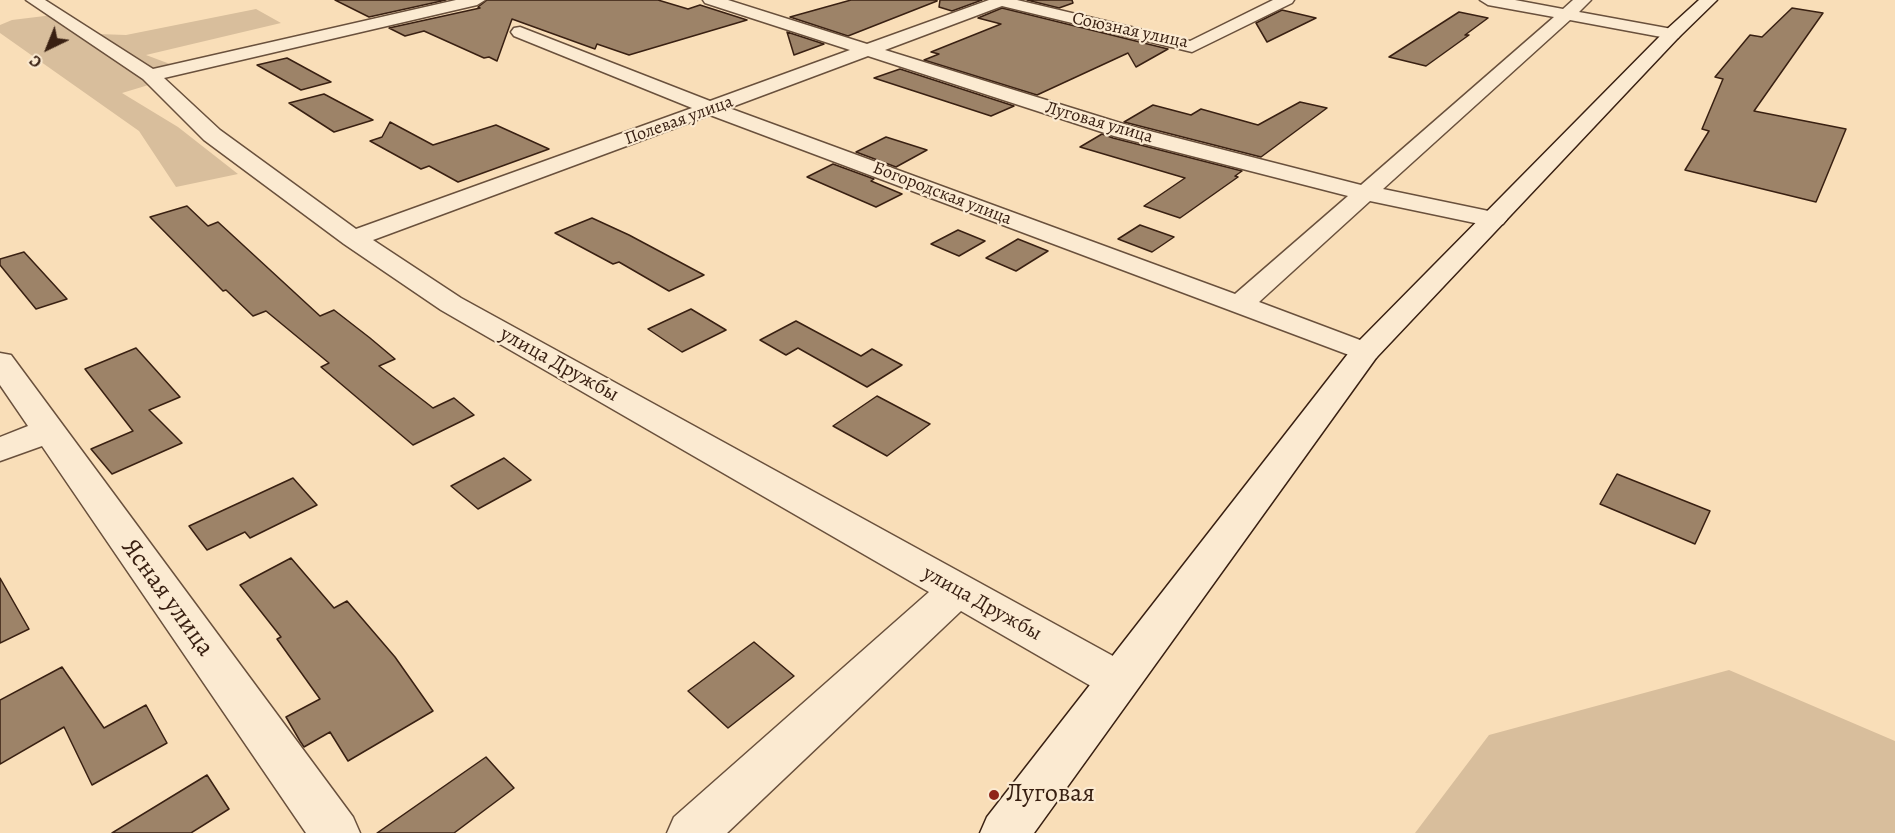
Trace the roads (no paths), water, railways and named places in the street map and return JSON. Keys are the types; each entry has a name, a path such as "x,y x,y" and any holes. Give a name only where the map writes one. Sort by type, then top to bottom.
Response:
{"street":[{"name":"улица Дружбы","path":"34,0 150,75 212,135 353,239 451,304 1118,680"},
{"path":"150,75 434,4 477,0"},
{"name":"Луговая улица","path":"711,0 1122,131 1365,193 1494,219"},
{"name":"Полевая улица","path":"353,239 713,109 1002,0"},
{"name":"Союзная улица","path":"1002,0 1192,47 1286,0"},
{"path":"1488,0 1574,7 1672,34"},
{"path":"1005,833 1365,352 1672,34 1709,0"},
{"path":"1239,305 1574,7"},
{"name":"Богородская улица","path":"520,32 713,109 1365,352"},
{"name":"Ясная улица","path":"0,362 335,833"},
{"path":"0,450 47,431"},
{"path":"692,833 957,590"}],"place":[{"name":"Луговая","path":"994,795"}]}
